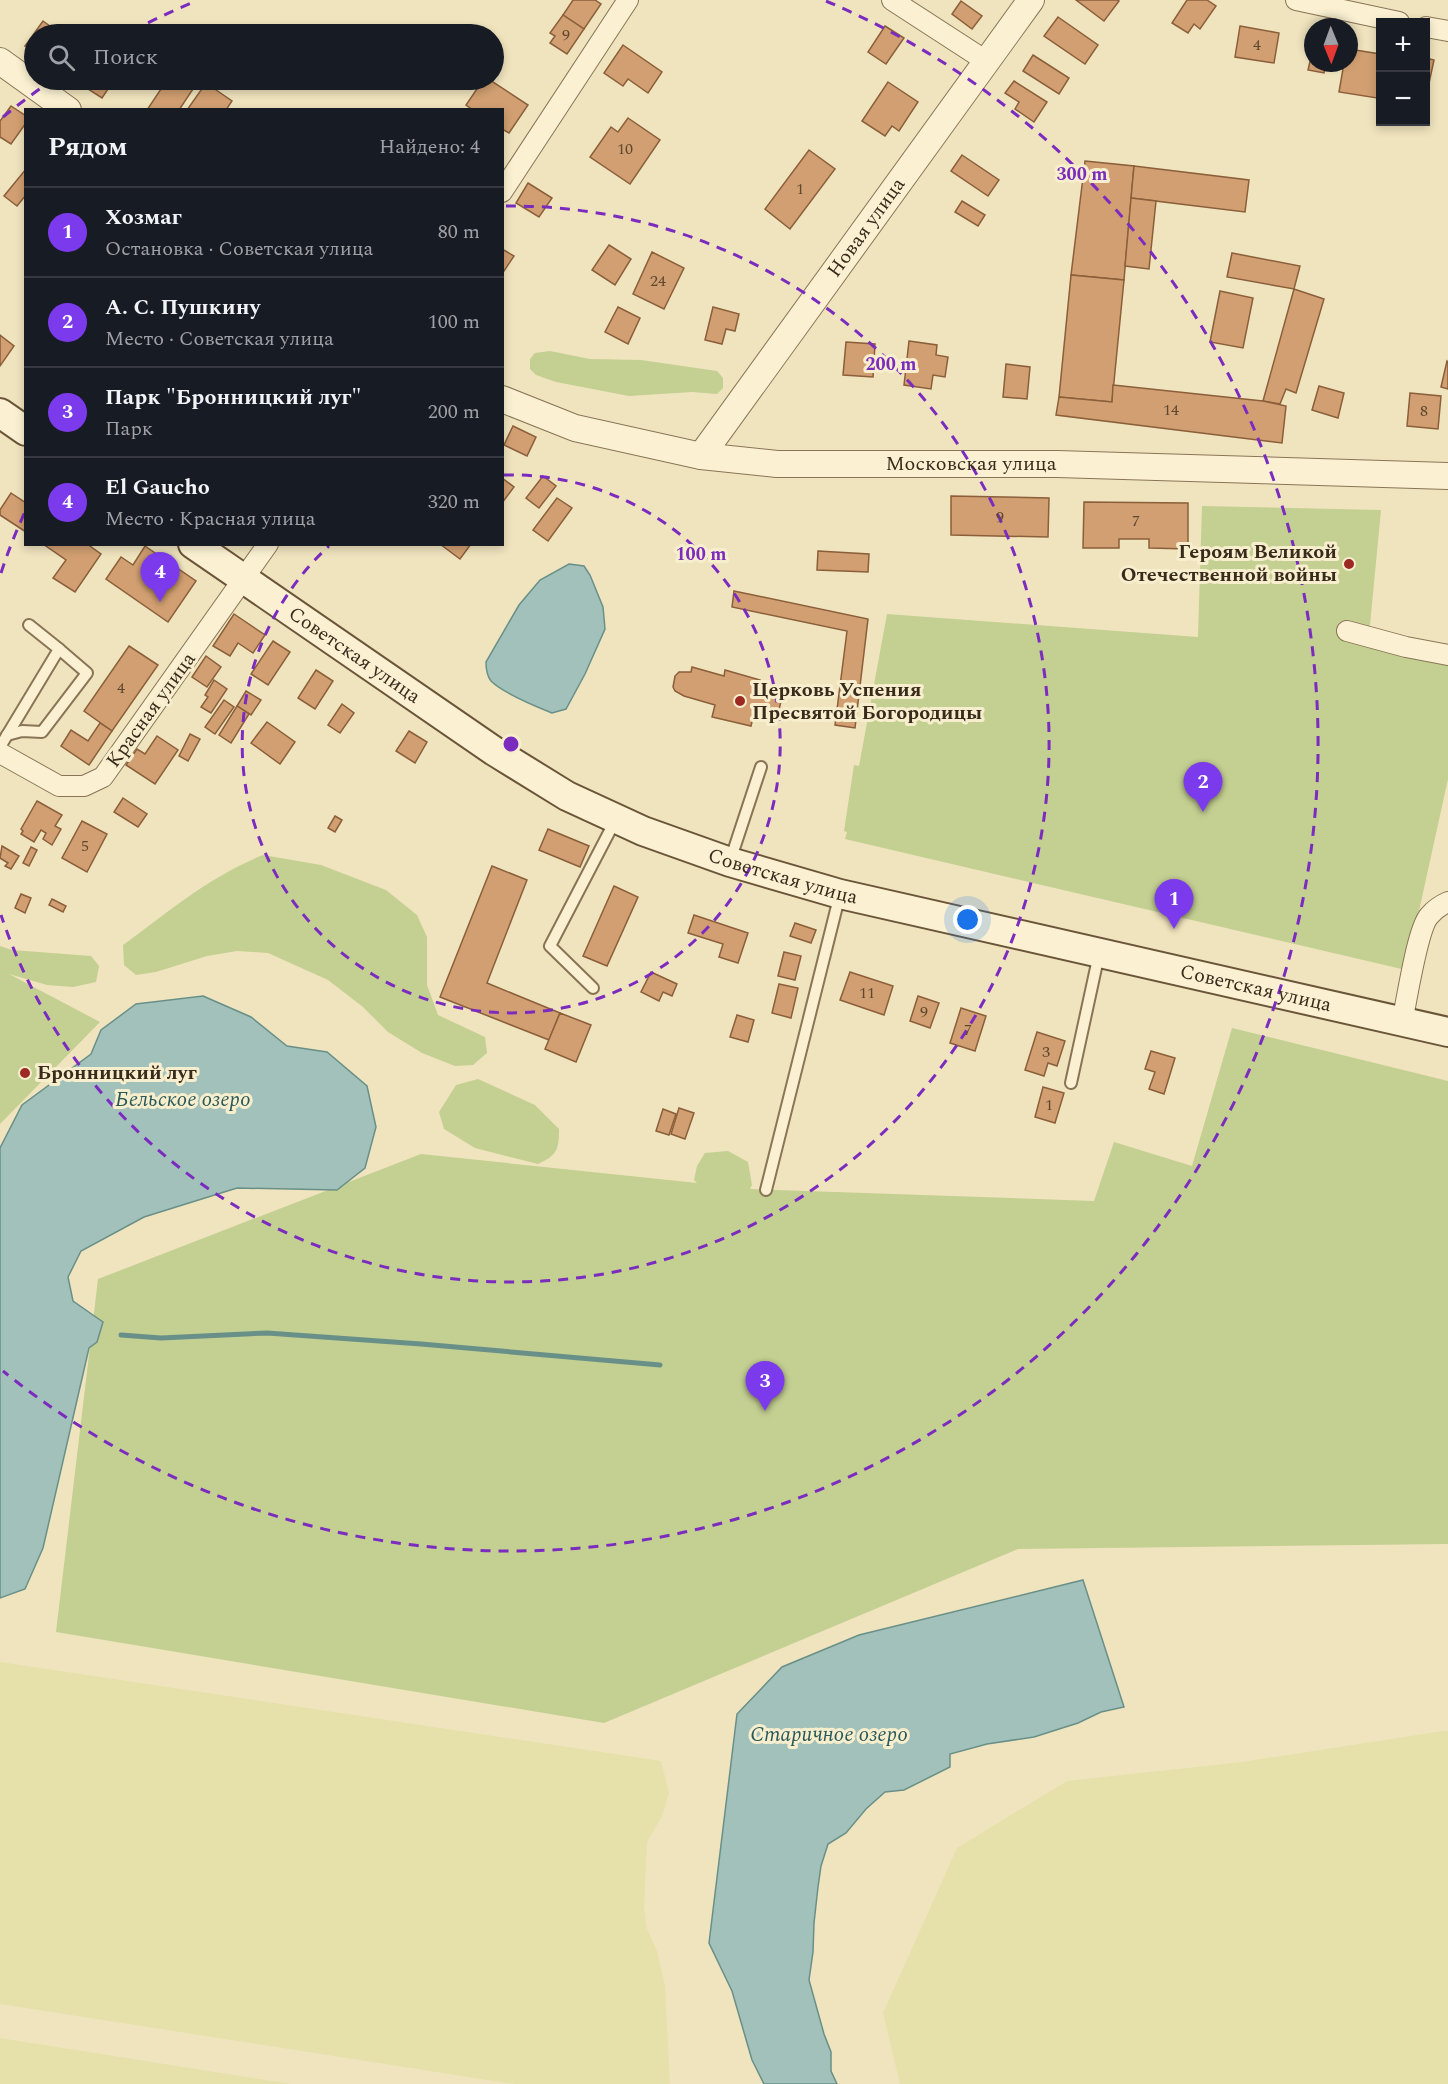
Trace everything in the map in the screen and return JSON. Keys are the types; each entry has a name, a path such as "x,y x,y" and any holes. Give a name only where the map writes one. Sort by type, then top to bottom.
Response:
{"main road":[{"path":"0,413 24,430"},
{"name":"Советская улица","path":"197,546 494,751 567,796 643,831 730,862 840,894 1448,1032"}],"street":[{"path":"504,189 628,0"},
{"path":"892,0 986,61"},
{"name":"Новая улица","path":"700,456 1031,0"},
{"path":"1296,0 1380,18"},
{"path":"1430,28 1448,31"},
{"path":"0,61 24,78"},
{"path":"41,90 66,108"},
{"name":"Московская улица","path":"504,400 575,428 700,456 777,464 1058,464 1448,477"},
{"name":"Красная улица","path":"3,744 59,786 84,786 103,777 267,546"},
{"path":"1347,631 1448,656"},
{"path":"1402,1022 1421,933 1427,917 1448,902"}],"lane":[{"path":"0,747 22,731 42,732 87,673 29,625"},
{"path":"3,744 59,649"},
{"path":"730,862 761,767"},
{"path":"593,988 550,946 616,819"},
{"path":"766,1190 840,894"},
{"path":"1071,1083 1099,954"}],"shaded area":[{"path":"0,1662 661,1761 669,1793 662,1816 647,1842 644,1908 647,1929 657,1951 665,1985 670,2084 514,2084 0,2004"},
{"path":"1448,1731 1448,2084 900,2084 883,2013 957,1848 1067,1781 1242,1762"},
{"path":"0,2038 278,2082 292,2084 0,2084"}],"green space":[{"path":"550,351 590,359 641,360 717,371 723,378 723,388 717,394 692,392 629,396 556,382 536,375 530,369 530,359 535,353"},
{"path":"1202,506 1381,510 1368,646 1448,663 1448,779 1406,970 845,839 847,832 844,831 854,765 859,766 887,614 1198,637"},
{"path":"263,855 321,865 386,890 417,915 427,937 427,985 438,1015 485,1037 487,1053 473,1065 455,1066 422,1053 388,1032 363,1007 328,980 268,953 237,951 207,956 156,972 136,975 124,965 123,945 207,884"},
{"name":"Бронницкий луг","path":"0,946 12,950 91,956 99,966 96,982 73,987 47,985 9,974 100,1022 0,1124"},
{"path":"1232,1028 1448,1081 1448,1544 1018,1549 604,1723 56,1632 98,1279 421,1154 697,1183 694,1180 697,1166 705,1153 728,1151 748,1162 752,1185 750,1189 1094,1201 1114,1142 1192,1166"},
{"path":"478,1079 535,1105 559,1129 557,1147 553,1155 538,1164 475,1148 444,1129 439,1112 456,1085"}],"water":[{"path":"569,564 584,566 590,575 603,607 605,629 566,709 552,713 496,685 489,677 486,662 519,605 540,580"},
{"name":"Бельское озеро","path":"203,996 251,1017 287,1046 327,1052 367,1086 376,1127 365,1168 337,1190 237,1188 144,1217 81,1251 68,1277 73,1301 103,1322 97,1342 89,1348 43,1548 25,1589 0,1598 0,1148 22,1105 91,1054 101,1030 136,1004"},
{"name":"Старичное озеро","path":"1083,1580 1124,1707 1101,1712 1078,1723 1034,1737 987,1744 950,1754 950,1767 904,1790 885,1792 866,1809 846,1833 828,1844 821,1866 818,1887 809,1980 831,2052 831,2071 837,2084 764,2084 752,2060 732,1991 709,1943 737,1714 782,1667 859,1635"}],"building":[{"path":"573,0 595,0 601,4 584,29 563,15"},
{"path":"1076,0 1117,0 1119,1 1104,21"},
{"path":"1187,0 1207,0 1216,6 1200,29 1194,24 1188,33 1172,23"},
{"path":"961,1 982,16 972,29 952,14"},
{"path":"563,15 584,29 567,54 550,43 555,36 550,33"},
{"path":"1058,17 1098,45 1085,64 1044,36"},
{"path":"885,26 904,38 886,64 868,52"},
{"path":"1240,26 1279,33 1274,63 1235,57"},
{"path":"623,45 662,72 648,93 628,79 623,86 604,73"},
{"path":"1358,50 1376,53 1376,98 1339,92 1342,72 1358,72"},
{"path":"1033,55 1069,78 1059,94 1023,71"},
{"path":"1430,59 1434,60 1430,78"},
{"path":"1014,81 1047,102 1034,122 1015,109 1019,102 1005,93"},
{"path":"888,82 918,102 899,131 892,126 885,136 862,121"},
{"path":"504,89 528,105 509,133 504,130 504,108 470,108 466,105 476,90"},
{"path":"90,90 107,90 102,98"},
{"path":"160,90 192,90 180,108 148,108"},
{"path":"201,90 216,90 232,101 227,108 188,108"},
{"path":"11,106 24,115 24,126 11,144 0,137 0,121"},
{"path":"628,118 660,140 630,184 590,157 611,127 618,132"},
{"path":"809,150 835,169 790,229 765,209"},
{"path":"962,155 999,180 988,196 951,171"},
{"path":"1085,161 1134,166 1124,280 1071,275"},
{"path":"1134,166 1249,180 1245,212 1131,198"},
{"path":"24,171 24,197 17,206 4,196"},
{"path":"528,183 552,198 539,217 516,203"},
{"path":"1131,198 1156,201 1149,269 1125,266"},
{"path":"962,201 985,215 978,226 955,212"},
{"path":"609,245 631,259 615,285 592,270"},
{"path":"504,250 514,256 504,271"},
{"path":"652,252 684,268 664,309 633,294"},
{"path":"1232,253 1300,266 1294,289 1227,277"},
{"path":"1071,275 1124,280 1112,402 1059,397"},
{"path":"1294,289 1324,299 1296,393 1286,389 1280,404 1263,401"},
{"path":"1220,291 1253,298 1243,348 1210,342"},
{"path":"618,307 640,318 628,344 605,332"},
{"path":"713,307 739,314 735,331 726,329 722,344 705,340"},
{"path":"0,335 14,346 0,366"},
{"path":"909,341 937,345 936,355 948,357 945,377 933,375 931,389 904,385"},
{"path":"846,342 875,344 873,377 843,375"},
{"path":"1448,362 1448,389 1441,387"},
{"path":"1006,364 1030,367 1027,399 1003,397"},
{"path":"1113,385 1263,401 1286,406 1282,443 1056,415 1059,397 1112,402"},
{"path":"1319,386 1344,393 1338,418 1312,410"},
{"path":"1410,393 1441,396 1438,429 1407,426"},
{"path":"513,426 536,437 527,456 504,445"},
{"path":"543,476 556,486 539,508 526,498"},
{"path":"504,480 514,487 504,500"},
{"path":"11,493 24,502 24,531 0,515 0,510"},
{"path":"951,496 1049,498 1048,537 951,535"},
{"path":"557,498 572,508 548,541 533,530"},
{"path":"1084,502 1188,503 1188,549 1149,548 1149,539 1119,539 1119,548 1083,548"},
{"path":"46,546 90,546 101,554 75,592 53,578 66,560"},
{"path":"145,546 196,581 168,622 106,579 121,557 133,565"},
{"path":"443,546 470,546 460,559"},
{"path":"818,551 869,554 868,572 817,570"},
{"path":"734,591 868,619 855,728 835,725 847,631 732,607"},
{"path":"234,614 265,635 253,653 238,643 230,656 213,646"},
{"path":"273,641 290,652 268,685 251,674"},
{"path":"129,646 158,665 112,731 84,711"},
{"path":"206,656 221,667 207,687 192,677"},
{"name":"Церковь Успения Пресвятой Богородицы","path":"692,667 724,676 725,670 760,680 758,692 762,694 765,689 783,693 777,718 761,715 761,710 755,709 751,726 712,717 715,705 684,696 675,691 673,687 675,676 679,672 691,672"},
{"path":"316,670 333,681 315,709 298,698"},
{"path":"214,680 227,689 211,713 201,707 208,697 205,695"},
{"path":"246,691 261,700 251,715 237,706"},
{"path":"224,700 234,707 215,734 205,727"},
{"path":"342,704 354,713 340,733 328,725"},
{"path":"237,706 249,714 231,743 219,735"},
{"path":"267,722 295,742 280,764 251,743"},
{"path":"100,723 112,731 89,765 61,746 71,730 88,741"},
{"path":"409,731 427,742 415,763 396,751"},
{"path":"190,734 200,739 188,761 179,756"},
{"path":"157,736 178,750 155,784 126,765 137,749 145,754"},
{"path":"123,798 147,814 138,827 114,812"},
{"path":"37,801 62,815 55,826 61,829 52,845 43,839 46,833 41,830 34,842 21,834 23,831 21,829"},
{"path":"335,816 342,820 335,832 328,828"},
{"path":"82,821 107,834 87,872 62,858"},
{"path":"548,829 589,846 580,867 539,850"},
{"path":"2,846 19,856 11,869 5,866 8,863 0,858"},
{"path":"31,847 37,850 29,866 23,863"},
{"path":"492,866 527,880 487,983 560,1013 549,1040 440,997"},
{"path":"614,886 638,897 607,966 583,956"},
{"path":"21,894 31,898 25,913 15,908"},
{"path":"52,899 66,906 63,912 49,905"},
{"path":"694,915 748,933 738,963 719,957 723,944 688,933"},
{"path":"795,923 816,930 811,943 790,936"},
{"path":"784,952 801,956 795,980 778,976"},
{"path":"651,972 677,984 672,996 663,992 659,1001 641,992"},
{"path":"850,972 893,986 884,1015 840,1000"},
{"path":"779,984 798,988 791,1018 772,1013"},
{"path":"918,996 939,1003 930,1028 910,1021"},
{"path":"961,1008 986,1016 975,1051 950,1043"},
{"path":"560,1013 591,1025 576,1062 545,1049"},
{"path":"737,1015 754,1020 748,1042 730,1037"},
{"path":"1037,1032 1065,1041 1057,1066 1048,1063 1044,1076 1025,1070"},
{"path":"1151,1051 1175,1058 1164,1094 1149,1089 1155,1072 1145,1069"},
{"path":"1043,1087 1064,1093 1055,1123 1035,1117"},
{"path":"679,1108 694,1113 685,1139 671,1134"},
{"path":"663,1109 676,1114 669,1135 656,1131"}],"waterway":[{"path":"121,1335 161,1338 267,1333 660,1365"}],"place":[{"name":"Героям Великой Отечественной войны","path":"1349,564"},
{"name":"El Gaucho","path":"160,602"},
{"name":"Церковь Успения Пресвятой Богородицы","path":"740,701"},
{"name":"А. С. Пушкину","path":"1203,812"},
{"name":"Хозмаг","path":"1174,929"},
{"name":"Бронницкий луг","path":"25,1073"},
{"name":"Парк \"Бронницкий луг\"","path":"765,1411"}]}
